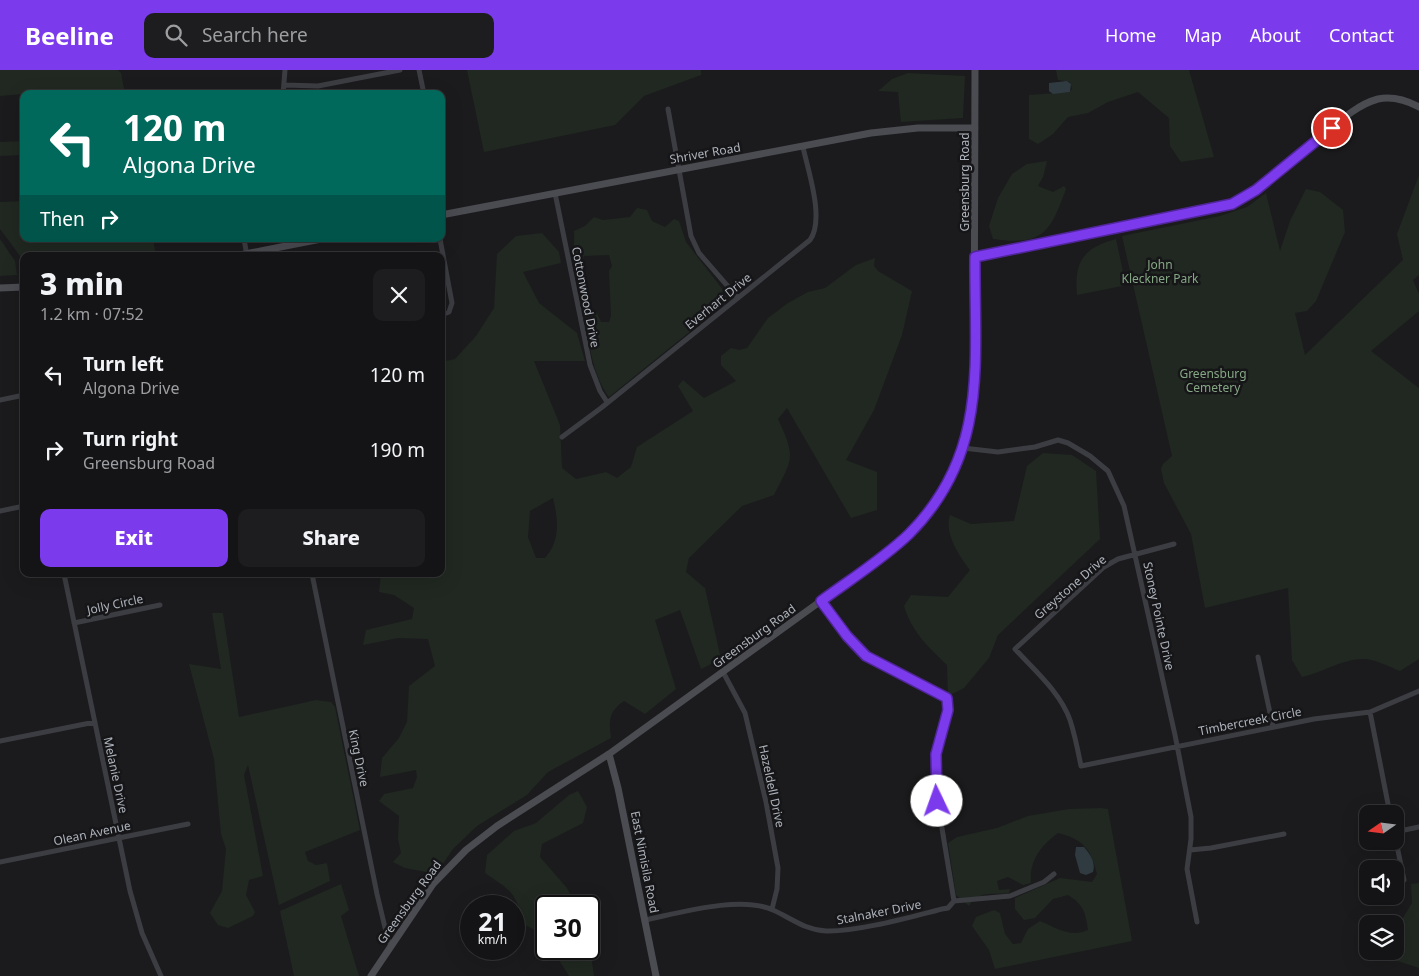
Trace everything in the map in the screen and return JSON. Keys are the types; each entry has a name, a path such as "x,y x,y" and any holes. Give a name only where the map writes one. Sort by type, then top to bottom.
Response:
{"street":[{"path":"283,90 285,70"},
{"path":"284,85 318,86 400,70"},
{"path":"419,70 423,90"},
{"name":"Greensburg Road","path":"371,976 433,884 466,850 497,826 610,754 895,546 918,524 944,490 963,448 974,397 975,70"},
{"path":"975,257 1232,204 1256,190 1332,128 1370,102 1397,98 1419,107"},
{"path":"668,109 689,230 694,245 738,298"},
{"name":"Shriver Road","path":"445,213 906,129 975,128"},
{"name":"Everhart Drive","path":"562,437 807,243 816,230 815,206 803,147"},
{"name":"Cottonwood Drive","path":"556,193 590,365 600,391 607,402"},
{"path":"260,252 307,242"},
{"path":"445,266 452,303 449,312 445,314"},
{"path":"0,288 20,287"},
{"path":"0,400 20,396"},
{"name":"Stoney Pointe Drive","path":"963,448 998,452 1034,447 1058,440 1068,443 1090,456 1108,471 1120,493 1136,554 1191,817 1190,850 1187,869 1197,922"},
{"path":"0,511 20,507"},
{"name":"Greystone Drive","path":"1081,766 1070,719 1062,704 1053,690 1015,649 1104,567 1118,559 1174,544"},
{"name":"Melanie Drive","path":"65,577 137,918 151,956 161,976"},
{"name":"King Drive","path":"313,577 377,894 386,936 391,946"},
{"path":"821,601 847,636 866,656 948,699 948,710 936,754 935,786 954,902"},
{"name":"Jolly Circle","path":"74,623 160,605"},
{"path":"1258,657 1273,727"},
{"name":"Hazeldell Drive","path":"723,672 746,713 764,793 778,868 777,889 772,909"},
{"name":"Timbercreek Circle","path":"1081,766 1273,727 1370,712 1419,690"},
{"path":"1370,712 1388,805"},
{"path":"0,742 95,722"},
{"name":"East Nimisila Road","path":"610,754 656,976"},
{"name":"Olean Avenue","path":"0,862 188,824"},
{"path":"1404,830 1419,827"},
{"path":"1190,850 1211,848 1284,834"},
{"name":"Stalnaker Drive","path":"645,920 724,905 772,909 802,926 832,931 948,908 954,902 1010,896 1044,882 1054,874"}],"green space":[{"path":"0,70 118,70 121,73 124,90 20,90 20,94 0,96"},
{"path":"467,70 701,70 701,75 644,96 615,125 484,152"},
{"path":"1056,70 1189,70 1214,157 1181,162 1170,146 1169,118 1138,92 1108,102 1088,113 1068,117 1053,134 1038,144 1029,139 1029,95 1070,92 1072,89 1070,82 1058,80"},
{"path":"908,73 965,76 963,118 901,122 898,92 878,91 892,79"},
{"path":"20,141 20,155 0,156 0,142"},
{"path":"1047,161 1043,177 1038,186 1053,192 1064,186 1066,189 1049,226 1034,238 1010,241 993,239 989,226 998,198 1012,174 1027,164"},
{"path":"1419,175 1419,275 1413,280 1419,294 1419,311 1371,351 1419,388 1419,659 1400,671 1375,661 1358,659 1302,677 1292,660 1288,588 1205,608 1191,534 1164,483 1161,469 1163,464 1172,456 1122,236 1220,216 1247,207 1266,193 1280,251 1290,221 1306,189 1320,192 1343,210 1345,232 1316,301 1307,311 1295,313 1305,355 1403,260 1397,234"},
{"path":"20,201 20,242 154,242 155,252 20,252 20,256 0,229 0,202"},
{"path":"637,208 647,210 652,221 665,227 674,219 679,221 686,242 730,299 609,397 594,367 584,312 596,311 601,322 609,322 611,316 609,271 612,266 609,255 584,256 580,267 574,270 574,231 585,226 594,217 603,220 630,217"},
{"path":"542,233 559,252 561,263 523,272 539,303 577,333 585,361 534,361 560,425 562,468 576,479 606,472 617,478 631,467 637,447 693,411 678,386 683,380 704,398 736,381 721,365 721,356 731,348 739,350 747,348 768,318 788,303 808,292 825,288 856,265 875,258 874,266 878,271 912,291 902,335 874,410 846,460 877,472 877,510 851,518 787,408 778,419 788,442 790,458 774,495 742,506 689,558 686,572 705,588 721,659 701,669 680,610 655,620 676,689 645,714 624,701 612,713 611,738 548,772 527,795 477,826 453,849 436,874 405,868 393,862 401,853 398,839 399,816 379,801 384,794 413,788 417,777 416,770 380,777 382,758 399,738 407,722 409,686 435,666 428,639 398,638 363,645 366,630 412,619 414,608 394,595 379,592 381,577 445,577 445,361 455,359 476,336 494,308 497,254 516,236","holes":["553,498 557,521 554,544 545,558 536,558 528,537 530,511"]},
{"path":"0,239 15,261 17,275 0,276"},
{"path":"1116,239 1125,281 1122,286 1077,295 1077,273 1083,257 1096,247"},
{"path":"1043,453 1072,455 1096,471 1100,539 998,635 989,658 964,688 948,696 947,665 916,631 904,606 911,595 948,597 970,570 961,558 951,537 949,529 950,515 971,524 1014,521 1027,466"},
{"path":"212,613 223,613 239,717 316,700 331,702 335,707 360,830 305,852 308,861 316,865 327,863 330,881 279,905 248,765 244,775 263,876 249,880 246,895 255,912 253,916 228,928 218,925 210,913 222,891 226,849 221,834 214,759 189,664 221,669"},
{"path":"578,791 587,807 583,823 542,844 540,857 567,888 570,895 535,895 535,930 525,925 525,895 513,895 500,883 485,873 487,855 514,831 536,823 569,795"},
{"path":"1069,809 1108,809 1132,941 995,969 989,950 972,926 976,917 994,910 1000,913 1005,934 1013,944 1021,943 1028,929 1040,921 1069,933 1088,930 1083,910 1068,895 1053,899 1035,918 1024,920 1015,909 1015,898 1060,878 1092,882 1097,874 1092,858 1085,846 1080,842 1067,835 1058,833 1037,854 1032,867 1031,883 1023,885 1008,877 997,881 999,890 1010,889 1009,893 981,895 969,906 956,895 948,843 957,837 997,828 1028,816"},
{"path":"1419,883 1419,968 1394,960 1404,960 1404,916 1412,903 1411,884"},
{"path":"341,884 349,910 341,916 359,976 294,976 280,911"},
{"path":"559,960 592,960 594,976 569,976"}],"shaded area":[{"path":"1067,81 1071,84 1070,92 1053,94 1049,91 1049,83"},
{"path":"1076,847 1084,847 1088,852 1093,862 1093,872 1086,875 1080,873 1075,855"}],"route":[{"path":"937,801 935,786 936,754 948,710 947,698 866,656 847,636 821,601 895,546 925,517 944,490 960,458 971,419 974,397 975,257 1232,204 1256,190 1332,128"}],"park label":[{"name":"John Kleckner Park","path":"1160,271"},
{"name":"Greensburg Cemetery","path":"1213,380"}]}
